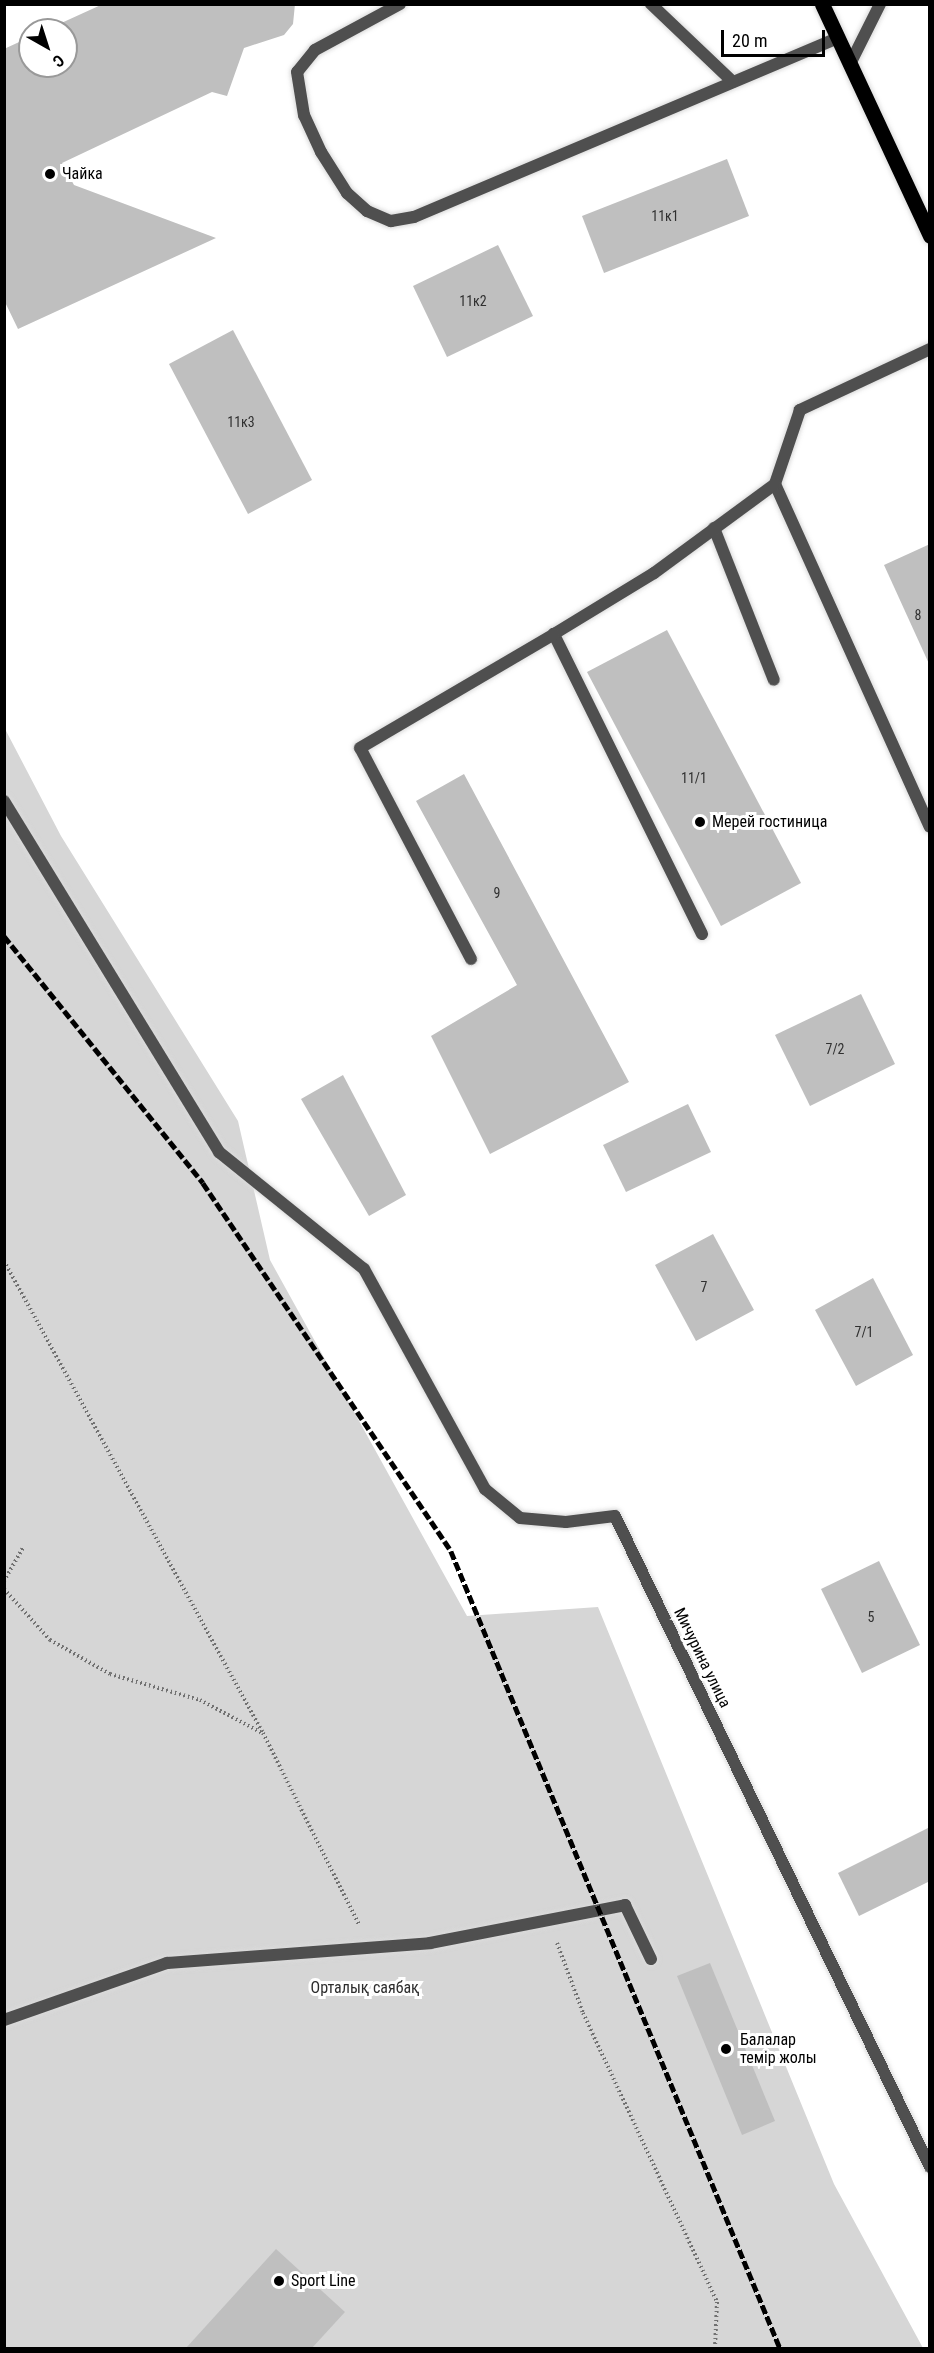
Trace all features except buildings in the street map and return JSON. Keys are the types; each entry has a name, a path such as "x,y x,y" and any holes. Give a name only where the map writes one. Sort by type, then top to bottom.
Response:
{"main road":[{"path":"822,4 930,236"}],"street":[{"path":"400,4 315,50 297,72 304,116 321,152 347,193 367,211 391,221 414,217 837,38"},
{"path":"651,4 733,82"},
{"path":"850,64 879,4"},
{"path":"471,958 360,748 554,634 714,528 775,484 800,410 930,350"},
{"path":"775,484 930,827"},
{"path":"714,528 774,680"},
{"path":"554,634 702,934"},
{"name":"Мичурина улица","path":"4,801 219,1152 364,1269 485,1489 520,1518 566,1522 615,1516 930,2167"},
{"path":"4,2020 167,1963 430,1943 625,1905 651,1959"}],"path":[{"path":"4,1261 263,1733 370,1947"},
{"path":"4,1581 24,1546"},
{"path":"4,1589 50,1640 110,1674 200,1700 263,1733"},
{"path":"548,1920 583,2013 717,2302 715,2349"}],"green space":[{"name":"Орталық саябақ","path":"4,727 61,836 238,1121 270,1260 467,1616 598,1607 834,2184 923,2348 5,2348"}],"railway":[{"path":"4,936 203,1183 451,1551 780,2348"}],"place":[{"name":"Чайка","path":"50,174"},
{"name":"Мерей гостиница","path":"700,822"},
{"name":"Балалар темір жолы","path":"726,2049"},
{"name":"Sport Line","path":"279,2281"}]}
